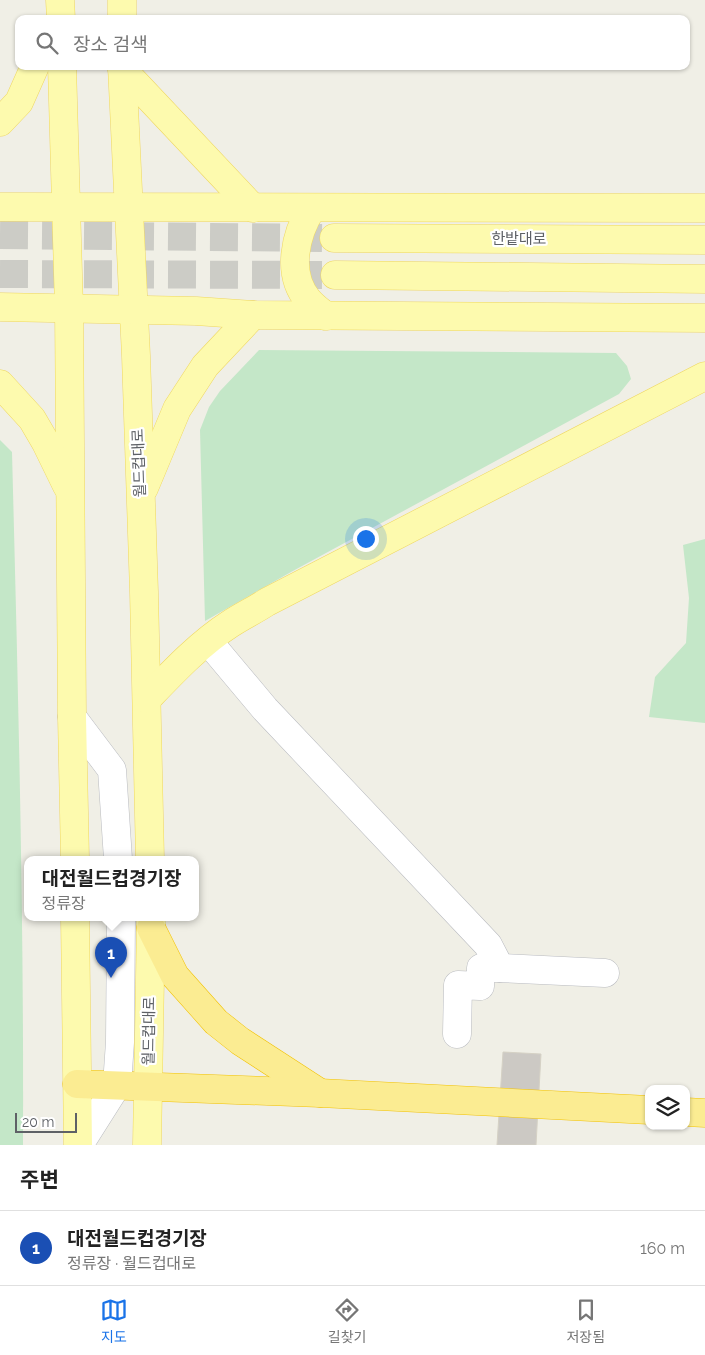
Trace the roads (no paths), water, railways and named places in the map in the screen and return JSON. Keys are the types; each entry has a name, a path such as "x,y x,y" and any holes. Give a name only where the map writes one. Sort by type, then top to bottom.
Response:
{"highway":[{"path":"151,923 175,976 216,1022 240,1041 320,1093"},
{"path":"77,1084 320,1093 645,1110"},
{"path":"690,1112 705,1113"}],"main road":[{"path":"0,122 18,102 33,70"},
{"path":"62,70 69,308 75,856"},
{"name":"월드컵대로","path":"122,70 141,496 150,856"},
{"path":"125,70 253,208"},
{"path":"0,207 705,208"},
{"path":"312,208 299,232 296,258 297,274 300,286 307,299 326,316"},
{"name":"한밭대로","path":"334,238 705,240"},
{"path":"335,275 705,278"},
{"path":"0,307 196,311 253,315 705,318"},
{"path":"141,496 177,409 205,366 253,315"},
{"path":"147,699 170,675 208,641 229,625 267,602 705,376"},
{"path":"0,384 32,419 46,443 70,494"},
{"path":"75,921 79,1145"},
{"name":"월드컵대로","path":"147,1145 151,923"}],"lane":[{"path":"208,641 265,709 488,945 500,968"},
{"path":"72,717 112,770 118,856"},
{"path":"79,1145 117,1085 120,1042 121,921"},
{"path":"457,1034 458,985 480,986 481,968 606,973"}],"tunnel":[{"path":"0,235 334,238"},
{"path":"0,274 335,275"}],"place":[{"name":"대전월드컵경기장","path":"111,978"}]}
